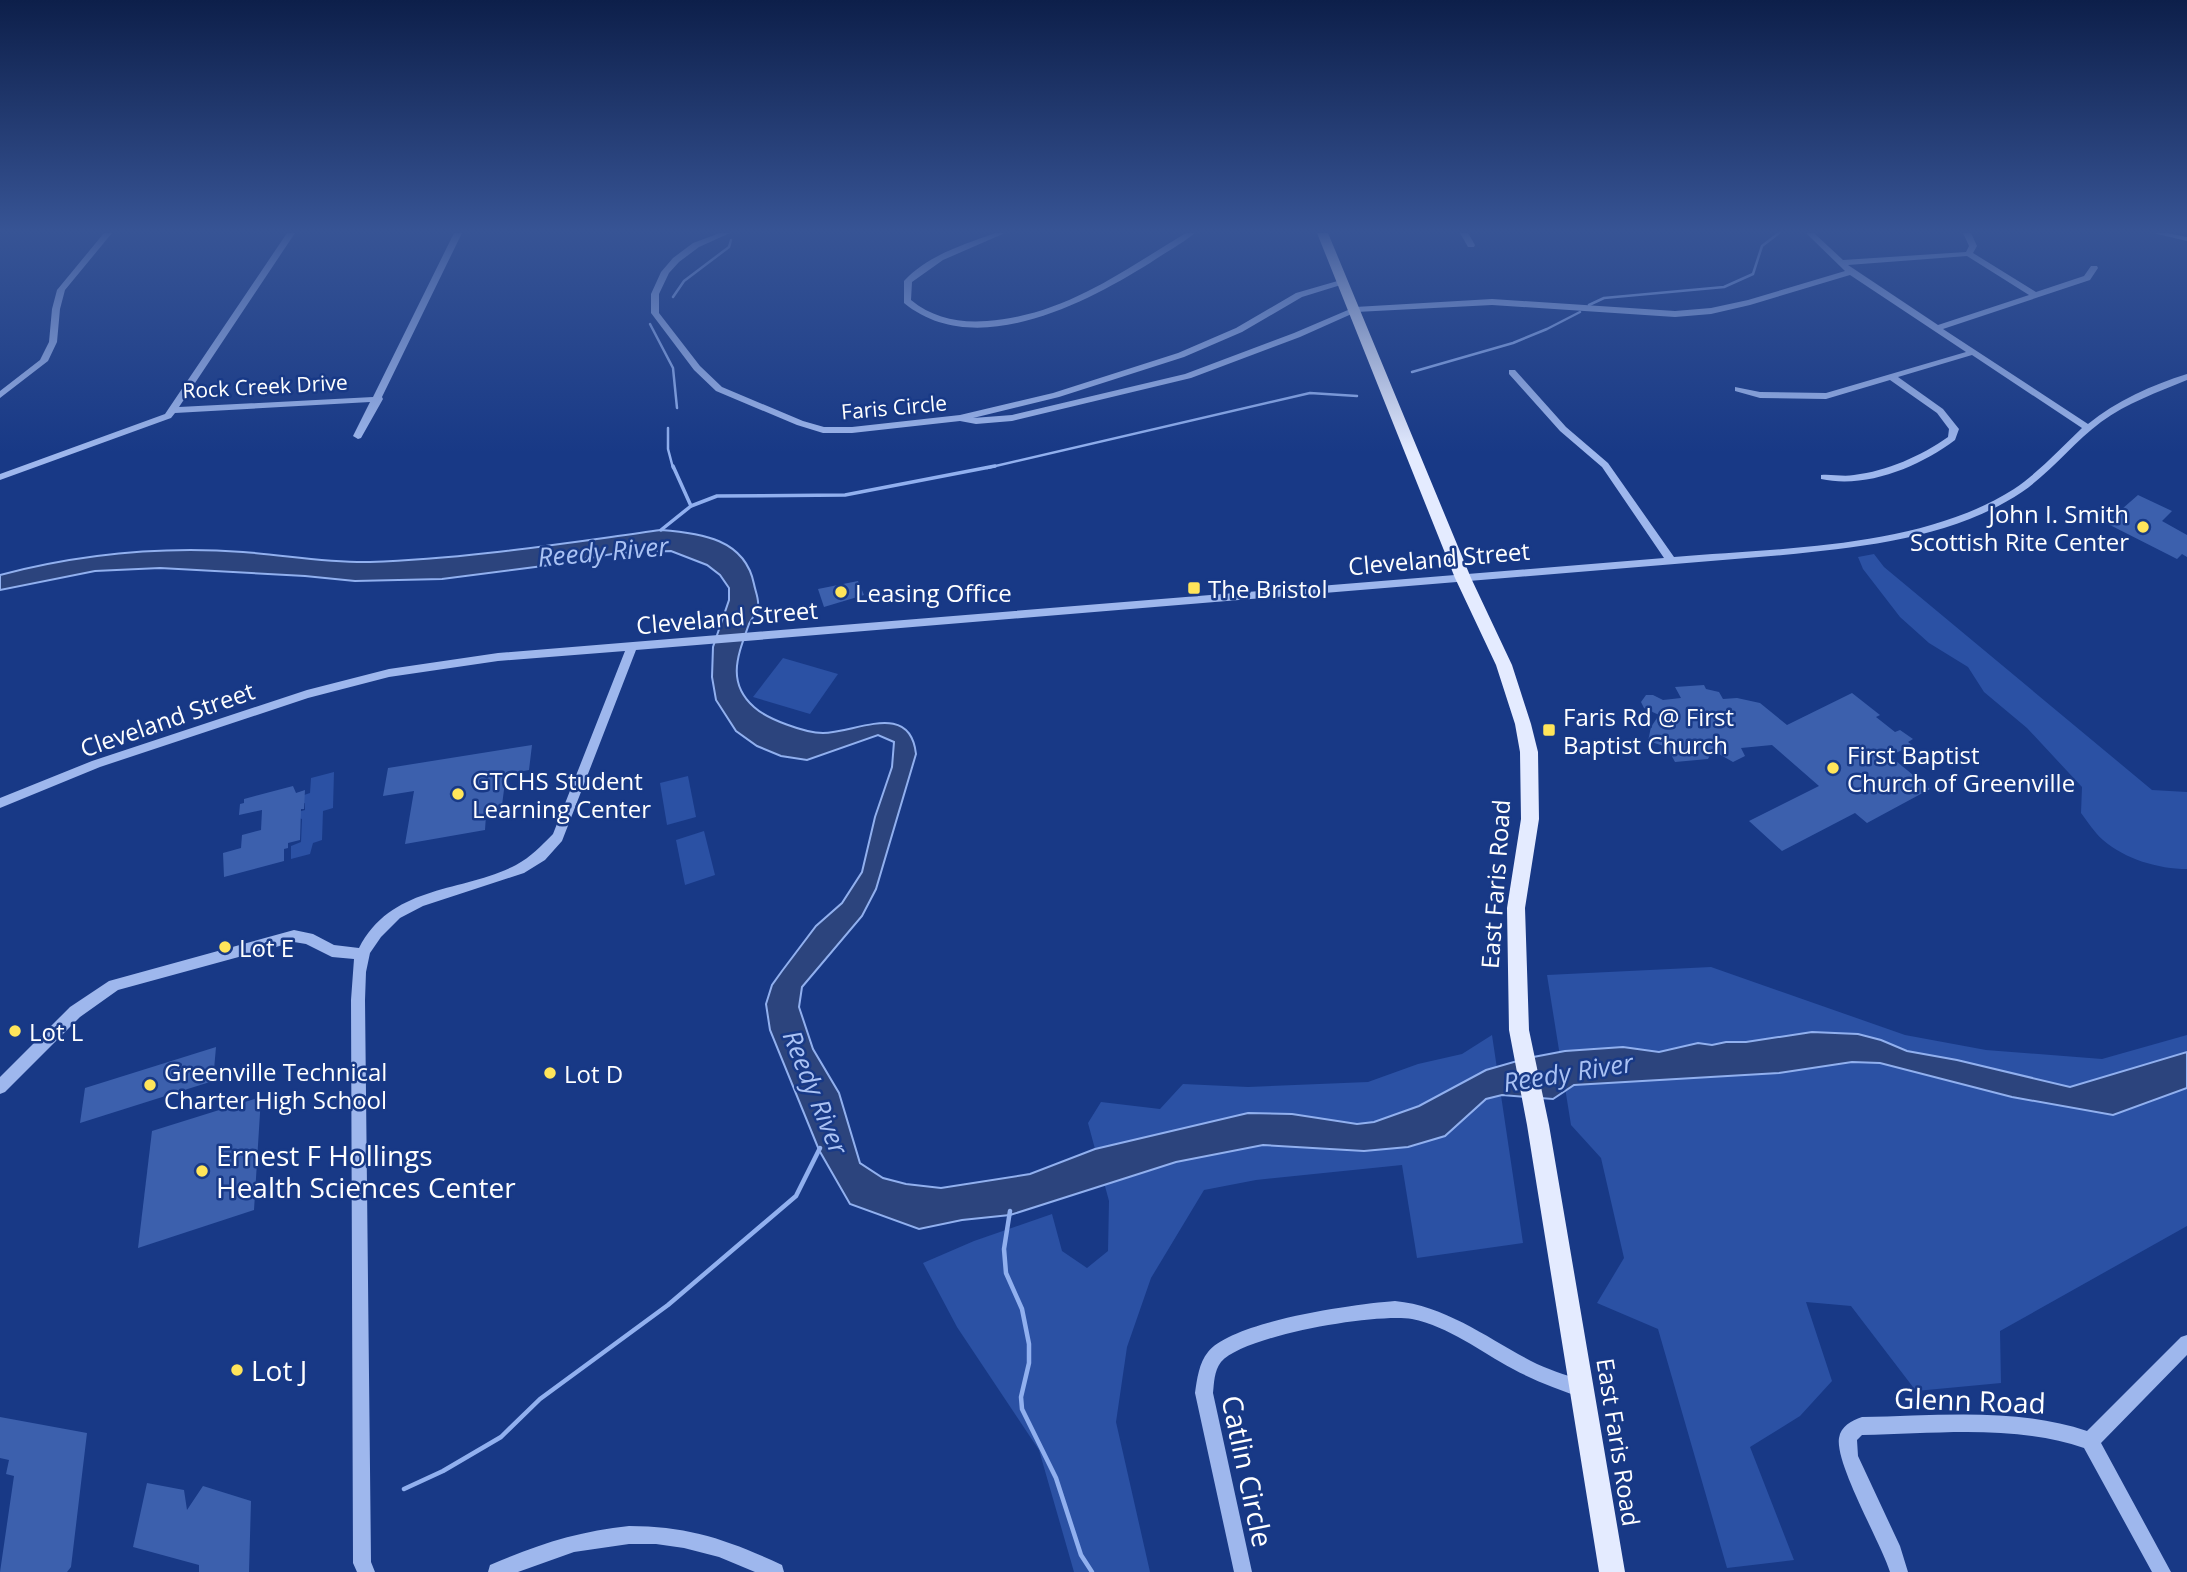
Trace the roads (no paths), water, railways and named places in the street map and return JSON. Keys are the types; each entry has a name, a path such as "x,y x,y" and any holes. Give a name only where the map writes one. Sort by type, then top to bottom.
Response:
{"main road":[{"name":"East Faris Road","path":"1352,306 1463,578 1504,665 1529,752 1530,818 1516,922 1519,1030 1538,1125 1612,1572"}],"street":[{"path":"0,395 44,361 53,342 57,306"},
{"path":"173,410 242,306"},
{"path":"358,436 423,306"},
{"name":"Faris Circle","path":"655,306 654,310 698,370 719,389 823,430 852,430 996,412 1181,355 1247,326 1280,306"},
{"path":"913,306 920,313 948,323 983,323 1044,313 1062,306"},
{"path":"1354,310 1417,306"},
{"path":"1558,306 1675,314 1731,306"},
{"path":"1901,306 2088,428"},
{"path":"1935,330 2005,306"},
{"name":"Faris Circle","path":"960,418 976,421 1013,418 1188,376 1297,335 1354,310"},
{"path":"1738,389 1760,395 1817,397 1971,353"},
{"path":"1511,372 1563,429 1605,465 1671,560"},
{"path":"1824,477 1853,480 1905,464 1932,452 1952,438 1954,429 1948,419 1890,376"},
{"name":"Cleveland Street","path":"0,803 156,743 366,678 471,660 1868,542 1925,528 2007,497 2041,474 2088,428 2130,401 2187,377"},
{"name":"Rock Creek Drive","path":"0,477 157,421 173,410 378,399"},
{"path":"366,1572 362,1563 360,1395 358,1000 362,954 381,927 408,905 430,895 520,868 552,846 558,837 632,646"},
{"path":"0,1087 75,1012 114,985 294,936 308,938 332,951 362,954"},
{"name":"Catlin Circle","path":"1243,1572 1204,1393 1207,1370 1216,1356 1229,1345 1285,1328 1370,1310 1395,1308 1435,1320 1534,1371 1582,1389"},
{"path":"2162,1572 2090,1441 2187,1343"},
{"name":"Glenn Road","path":"1899,1572 1849,1457 1848,1438 1854,1429 1874,1426 2012,1424 2064,1432 2090,1441"},
{"path":"497,1572 528,1556 574,1544 607,1536 643,1535 671,1537 710,1545 775,1572"}],"water":[{"name":"Reedy River","path":"661,530 691,533 719,541 741,557 749,569 758,605 738,657 737,678 745,698 760,712 797,728 815,732 836,732 879,723 903,728 912,738 916,754 876,889 862,916 802,987 799,1007 813,1049 839,1093 860,1163 883,1178 941,1188 1030,1174 1095,1149 1248,1113 1292,1114 1357,1124 1374,1122 1419,1106 1486,1070 1528,1058 1565,1051 1623,1047 1659,1052 1698,1043 1712,1045 1746,1042 1812,1032 1858,1034 1907,1051 2070,1087 2187,1052 2187,1088 2113,1115 2012,1097 1880,1063 1852,1062 1779,1073 1574,1085 1553,1099 1502,1095 1486,1099 1445,1136 1408,1147 1364,1151 1263,1145 1176,1162 1010,1215 962,1220 919,1229 850,1204 819,1150 770,1030 766,1004 772,985 782,971 816,926 842,903 862,872 875,817 892,767 894,742 878,735 807,760 781,756 757,746 736,731 716,700 712,677 713,647 729,600 729,588 720,575 707,565 671,551 618,553 442,579 355,581 160,568 95,571 0,590 0,575 120,553 212,550 370,562 480,554"}],"waterway":[{"path":"1412,372 1513,343 1580,312"},
{"path":"650,324 673,368 677,408"},
{"path":"987,468 1310,393 1357,396"},
{"path":"668,428 668,449 673,468"},
{"path":"673,466 691,506"},
{"path":"691,506 717,496 845,495 995,466"},
{"name":"Reedy River","path":"661,530 691,506"},
{"name":"Reedy River","path":"404,1489 443,1471 501,1437 540,1399 668,1305 796,1196 820,1148"},
{"path":"1010,1211 1004,1249 1006,1273 1022,1309 1029,1344 1029,1363 1021,1397 1022,1409 1056,1478 1081,1555 1092,1572"}],"place":[{"name":"John I. Smith Scottish Rite Center","path":"2143,527"},
{"name":"The Bristol","path":"1194,588"},
{"name":"Leasing Office","path":"841,592"},
{"name":"Faris Rd @ First Baptist Church","path":"1549,730"},
{"name":"First Baptist Church of Greenville","path":"1833,768"},
{"name":"GTCHS Student Learning Center","path":"458,794"},
{"name":"Lot E","path":"225,947"},
{"name":"Lot L","path":"15,1031"},
{"name":"Lot D","path":"550,1073"},
{"name":"Greenville Technical Charter High School","path":"150,1085"},
{"name":"Ernest F Hollings Health Sciences Center","path":"202,1171"},
{"name":"Lot J","path":"237,1370"}]}
